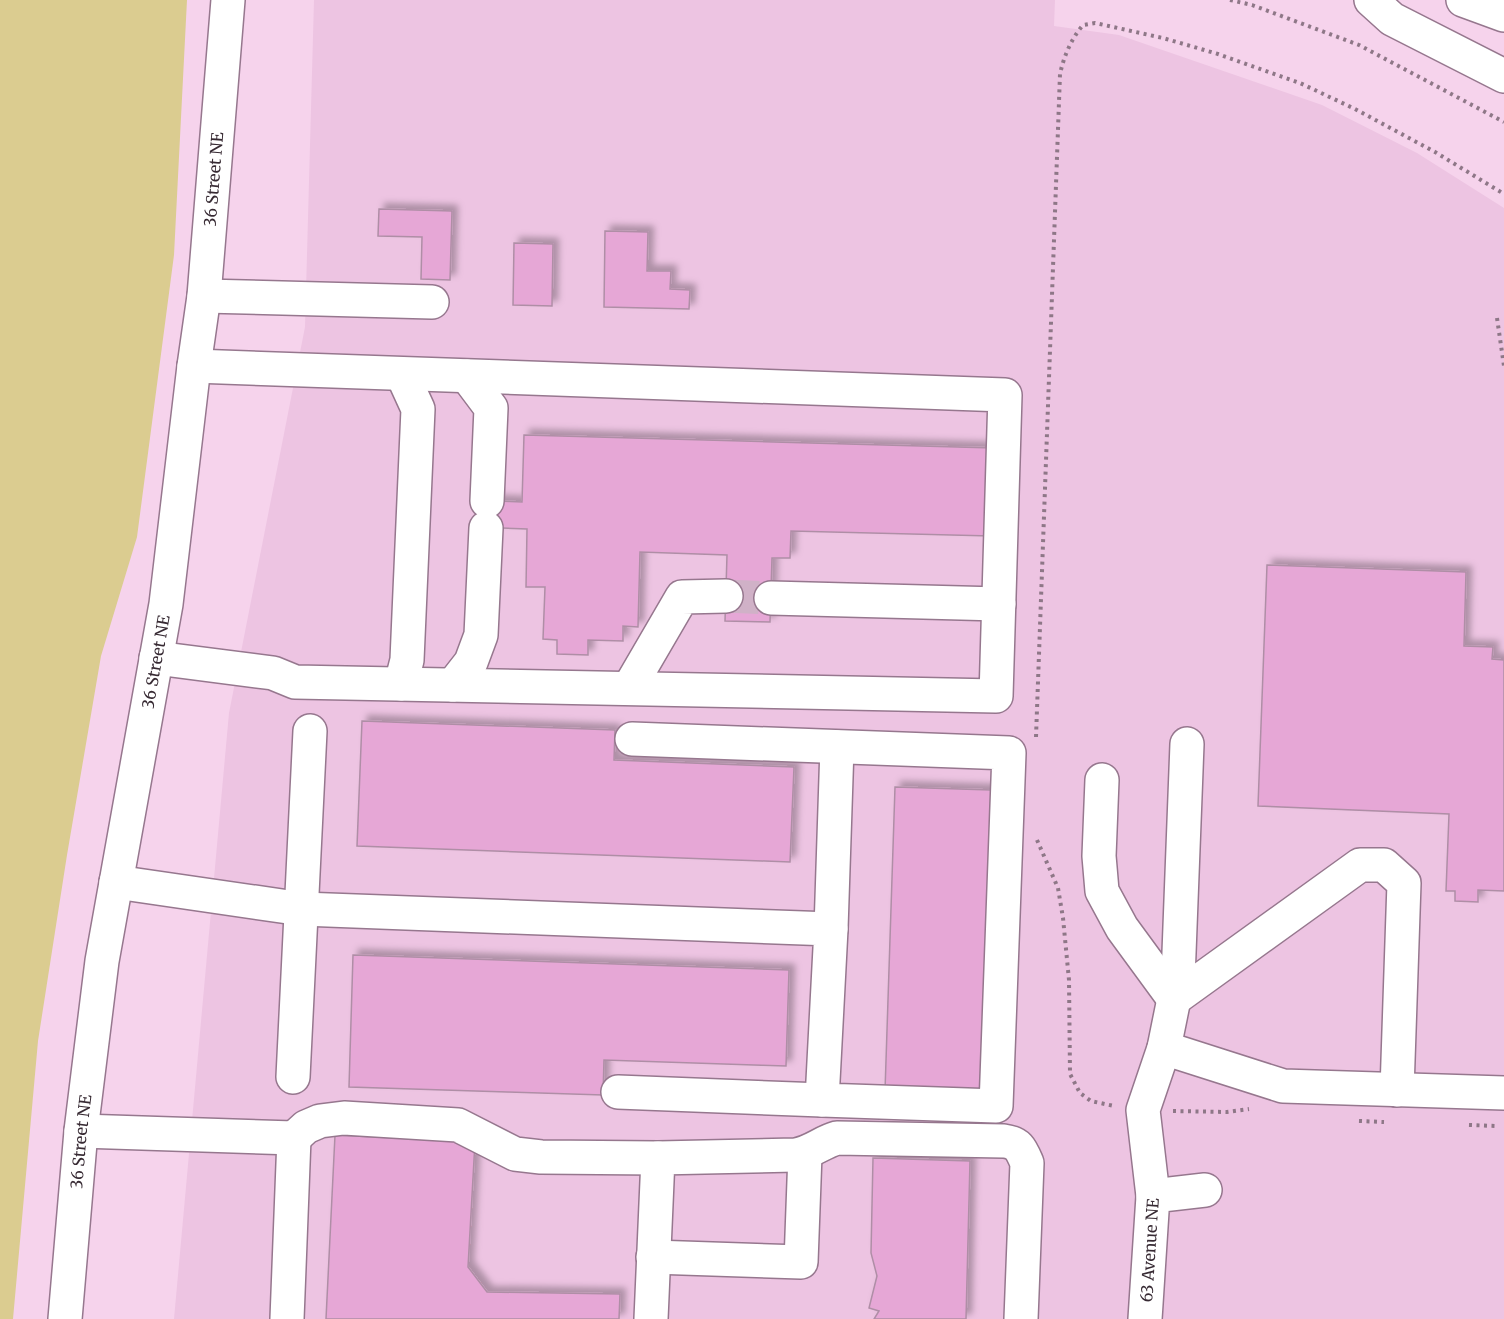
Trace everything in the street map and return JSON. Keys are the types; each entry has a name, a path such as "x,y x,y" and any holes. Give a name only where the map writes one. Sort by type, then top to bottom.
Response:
{"street":[{"name":"36 Street NE","path":"65,1319 81,1131 102,961 166,604 204,296 228,0"},
{"path":"1371,0 1392,19 1504,76"},
{"path":"1463,0 1504,15"},
{"path":"204,296 432,302"},
{"path":"156,658 273,673 295,682 996,696 1005,394 194,366"},
{"path":"401,684 407,660 418,409 402,374"},
{"path":"453,685 471,662 482,635 491,408 467,376"},
{"path":"629,688 682,597 726,596"},
{"path":"771,598 999,604"},
{"path":"293,1077 310,731"},
{"path":"618,1092 996,1106 1009,753 632,739"},
{"path":"1153,1196 1143,1110 1164,1048 1178,979 1187,744"},
{"path":"822,1100 837,747"},
{"path":"1102,780 1099,856 1102,891 1122,928 1174,999"},
{"path":"1174,999 1360,865 1384,865 1404,883 1397,1090"},
{"path":"116,882 302,909 831,928"},
{"path":"1164,1048 1283,1086 1504,1093"},
{"path":"81,1131 294,1138 306,1127 320,1121 344,1118 458,1125 515,1154 542,1157 781,1157 805,1154 825,1141 837,1138 1014,1142 1022,1151 1027,1163 1021,1319"},
{"path":"287,1319 294,1138"},
{"path":"653,1257 801,1262 805,1154"},
{"path":"651,1319 658,1158"},
{"name":"63 Avenue NE","path":"1145,1319 1153,1196 1205,1190"}],"path":[{"path":"1230,0 1252,5 1359,45 1504,122"},
{"path":"1035,748 1060,74 1063,61 1075,35 1083,24 1095,22 1162,38 1218,54 1300,83 1436,152 1504,194"},
{"path":"1497,318 1504,353 1504,366"},
{"path":"1035,832 1058,888 1069,980 1070,1074 1080,1093 1091,1101 1143,1110 1213,1113 1253,1108"},
{"path":"1351,1119 1369,1123 1394,1122"},
{"path":"1466,1124 1504,1126"}],"shaded area":[{"path":"0,0 187,0 174,255 137,537 101,656 67,855 38,1041 13,1319 0,1319"},
{"path":"314,0 1055,0 1054,26 1119,35 1322,105 1417,153 1504,208 1504,1319 174,1319 229,713 305,327"}],"building":[{"path":"379,209 452,211 450,280 421,279 422,237 378,236"},
{"path":"605,231 648,232 647,271 671,271 670,289 690,290 689,309 604,307"},
{"path":"514,243 553,244 552,306 513,305"},
{"path":"524,435 994,448 991,536 791,531 790,558 772,558 770,622 725,621 727,555 640,552 638,627 623,626 623,641 588,640 588,655 557,654 557,640 543,639 545,587 526,587 527,529 476,527 477,500 522,502"},
{"path":"1267,565 1466,572 1464,646 1493,647 1492,659 1504,660 1504,891 1478,890 1478,902 1455,901 1455,891 1446,891 1449,814 1258,806"},
{"path":"362,721 615,730 614,760 794,767 790,862 357,846"},
{"path":"895,787 991,790 981,1093 885,1091"},
{"path":"353,955 789,970 786,1066 604,1060 603,1095 349,1087"},
{"path":"335,1135 475,1142 468,1267 487,1292 620,1294 619,1319 326,1319"},
{"path":"873,1158 970,1161 966,1319 874,1319 879,1311 869,1308 877,1276 871,1253"}],"tunnel":[{"path":"726,596 771,598"}]}
